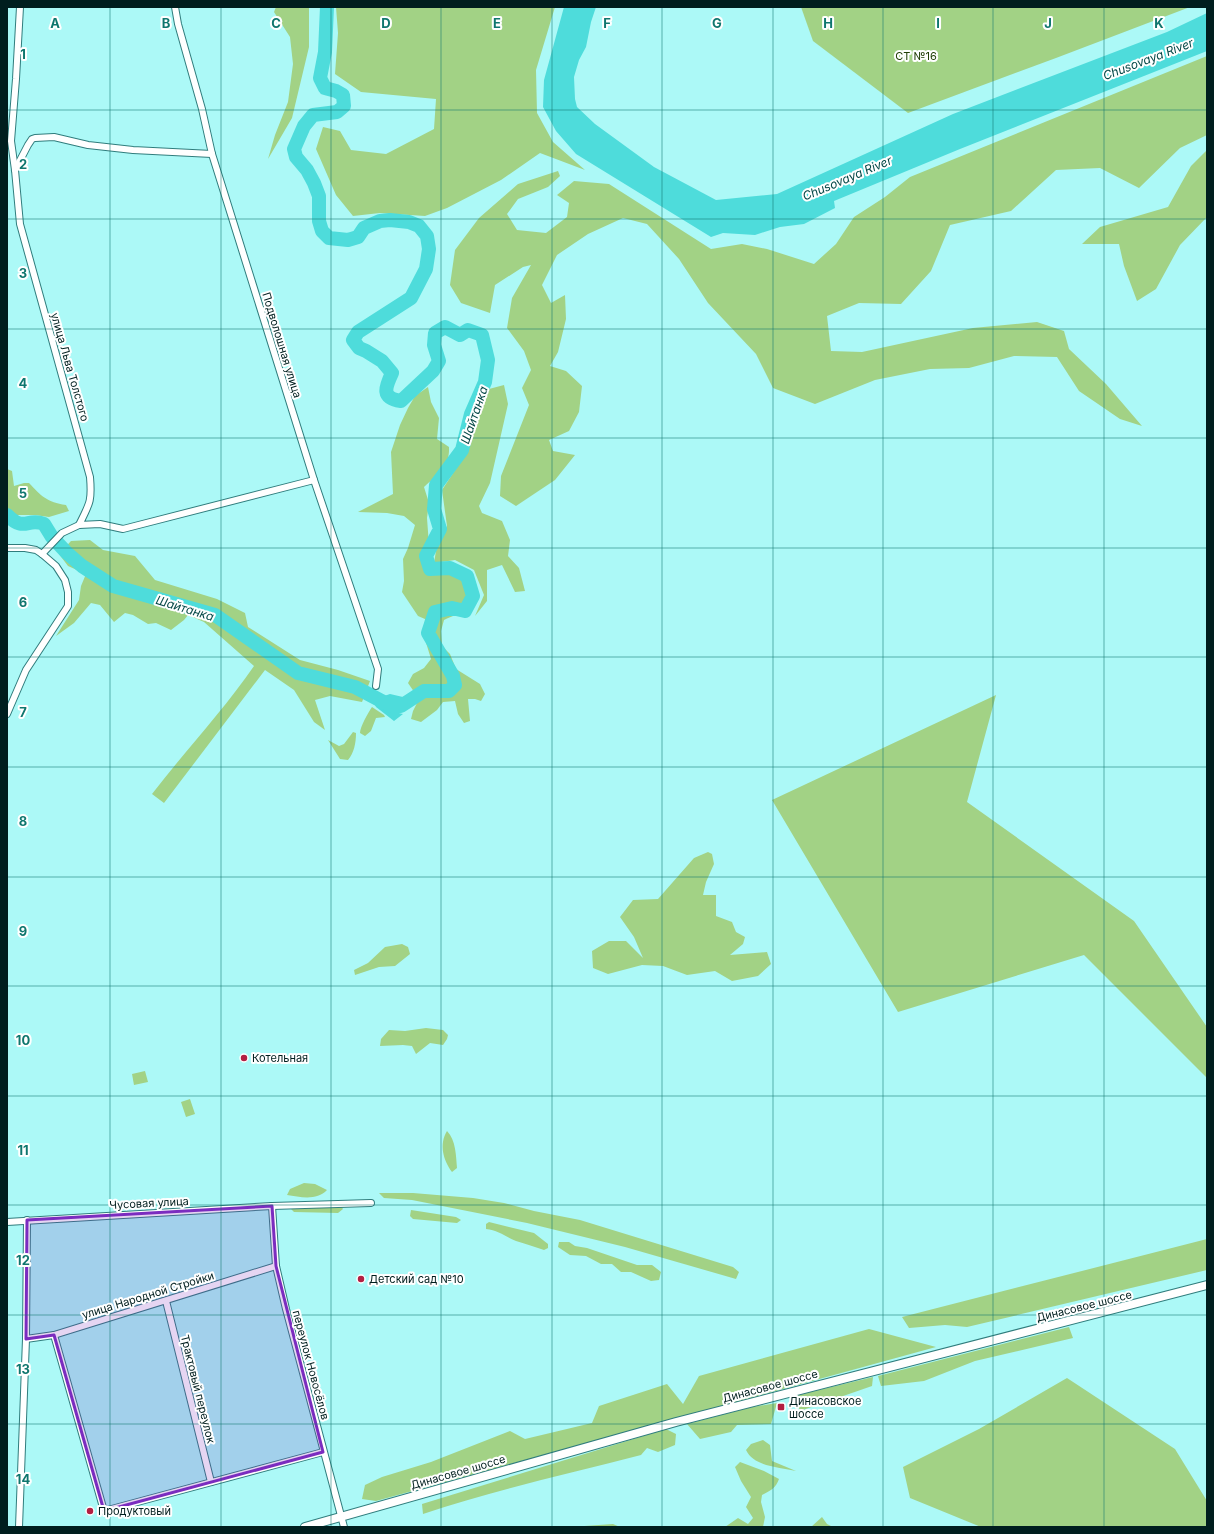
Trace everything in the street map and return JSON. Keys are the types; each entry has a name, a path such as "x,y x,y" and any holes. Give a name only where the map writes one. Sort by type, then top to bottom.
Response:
{"street":[{"name":"улица Льва Толстого","path":"20,7 16,80 10,141 16,170 20,224 90,477 92,494 90,504 79,524"},
{"name":"Подволошная улица","path":"175,7 178,24 202,109 212,154 314,480 378,669 376,686"},
{"path":"16,170 28,145 35,138 54,137 88,145 132,150 212,154"},
{"path":"42,554 58,536 79,524 100,524 123,529 314,480"},
{"path":"7,548 25,548 36,550 42,554 56,566 65,580 68,592 68,606 26,670 7,714"},
{"name":"Чусовая улица","path":"7,1222 272,1206 371,1203"},
{"name":"переулок Новосёлов","path":"272,1206 276,1266 323,1452 344,1527"},
{"path":"19,1527 26,1339 27,1220"},
{"name":"улица Народной Стройки","path":"26,1339 54,1335 276,1266"},
{"name":"Динасовое шоссе","path":"305,1527 676,1422 1207,1285"},
{"name":"Трактовый переулок","path":"166,1301 211,1482"},
{"path":"54,1335 104,1511 323,1452"}],"highlighted area":[{"path":"272,1206 276,1266 323,1452 104,1511 54,1335 26,1339 27,1220"}],"green space":[{"path":"276,7 309,7 309,47 292,118 268,159 275,135 288,102 293,64 290,37 274,12"},
{"path":"336,7 555,7 536,70 537,113 553,142 585,170 540,153 501,180 447,208 425,216 380,213 353,216 336,195 316,149 323,127 340,131 351,150 386,154 434,129 436,99 361,92 335,74 338,33"},
{"name":"СТ №16","path":"801,7 1190,7 908,113 813,41"},
{"path":"1207,56 1207,135 1180,148 1139,188 1100,168 1056,170 1011,211 950,225 931,271 901,304 859,303 827,316 831,351 862,352 973,328 1037,322 1064,331 1069,349 1106,384 1142,426 1120,419 1079,391 1057,357 1014,356 969,368 930,369 875,380 815,404 773,388 756,354 708,303 679,259 647,224 623,218 588,234 557,255 542,285 551,303 565,295 566,319 558,352 550,366 566,371 582,386 579,412 569,431 549,440 553,451 575,455 555,480 516,506 500,496 501,476 529,405 522,388 531,370 524,351 507,328 512,298 531,265 523,267 495,285 490,313 461,303 450,285 455,250 479,218 518,184 558,171 560,176 548,187 518,199 507,214 517,230 546,233 567,217 569,203 557,195 574,181 609,184 711,249 742,244 767,249 814,264 836,244 854,217 885,197 910,177"},
{"path":"1207,150 1207,217 1180,245 1156,289 1137,301 1124,266 1119,244 1082,244 1100,227 1168,207 1191,166"},
{"path":"504,385 508,404 490,483 479,506 482,513 502,521 510,540 508,556 519,568 525,591 515,592 502,565 487,570 487,601 475,616 484,595 474,570 455,560 434,563 437,545 447,526 442,490 465,455 489,389"},
{"path":"428,387 431,402 439,418 437,439 449,447 449,454 442,470 424,487 429,503 427,518 430,559 433,565 452,563 459,565 470,576 476,590 474,605 470,611 468,613 452,616 444,620 441,631 442,646 450,654 456,669 480,684 485,694 481,701 468,699 470,721 464,723 458,714 455,701 443,702 437,710 421,722 411,719 419,699 408,683 413,674 424,668 431,659 424,636 425,619 418,616 402,592 404,581 403,559 415,525 404,516 387,513 358,512 393,494 391,452 400,425 408,408 415,396"},
{"path":"7,469 12,471 14,486 29,483 45,498 66,505 69,511 49,517 15,515 7,511"},
{"path":"90,540 103,550 135,556 155,580 217,599 245,613 248,627 300,660 338,670 370,681 362,702 330,696 315,700 325,730 314,722 294,690 265,670 164,803 152,794 230,699 254,666 204,622 188,615 171,630 156,623 148,624 133,615 125,613 114,622 100,605 91,603 74,623 56,636 79,600 81,586 86,574 68,566 59,554 71,541"},
{"path":"996,695 967,802 1134,921 1207,1027 1207,1078 1084,955 898,1012 772,800"},
{"path":"372,707 385,717 376,718 371,731 365,736 360,733 360,730"},
{"path":"353,732 356,733 356,737 352,754 348,760 340,759 328,740 339,746 344,744"},
{"path":"708,852 712,854 714,864 706,882 703,895 716,895 716,916 732,922 736,932 745,937 743,944 730,955 767,952 771,964 758,976 732,981 715,971 687,975 663,966 642,965 608,974 593,968 592,951 609,941 626,941 643,958 634,937 620,917 633,900 658,899 694,858"},
{"path":"402,944 408,947 410,954 395,966 379,967 355,975 354,970 368,963 385,947"},
{"path":"426,1028 443,1030 448,1035 443,1045 430,1043 416,1054 412,1046 380,1046 381,1039 389,1030 405,1031"},
{"path":"145,1071 148,1082 134,1085 132,1074"},
{"path":"190,1099 195,1114 186,1117 181,1102"},
{"path":"447,1131 454,1143 456,1153 457,1168 452,1172 446,1162 443,1152 443,1141"},
{"path":"304,1183 315,1184 327,1190 318,1196 313,1197 287,1195 290,1189"},
{"path":"379,1193 413,1193 473,1198 504,1203 534,1211 580,1220 733,1267 739,1272 736,1279 625,1247 527,1223 412,1200 384,1198"},
{"path":"341,1206 343,1209 338,1213 294,1212 291,1209 295,1207"},
{"path":"411,1210 456,1217 461,1220 457,1223 413,1219 410,1216"},
{"path":"489,1222 534,1233 548,1244 548,1248 544,1250 486,1229 486,1224"},
{"path":"1207,1239 1207,1270 967,1327 945,1325 909,1328 902,1317"},
{"path":"559,1242 569,1242 575,1246 587,1248 637,1265 652,1265 661,1272 659,1280 651,1281 631,1272 621,1272 612,1264 601,1264 586,1256 570,1255 558,1247"},
{"path":"1069,1327 1073,1338 975,1361 924,1381 881,1386 878,1376"},
{"path":"869,1329 936,1347 376,1501 362,1499 365,1485 382,1477 431,1462 510,1431 525,1439 592,1423 599,1406 667,1384 683,1404 699,1376"},
{"path":"873,1377 872,1386 800,1411 797,1403 798,1395"},
{"path":"1067,1378 1175,1449 1207,1501 1207,1527 981,1527 910,1498 903,1467 979,1429"},
{"path":"777,1403 771,1424 737,1425 731,1432 700,1439 687,1424 752,1407"},
{"path":"666,1429 676,1434 675,1445 658,1452 647,1448 641,1455 504,1490 423,1514 422,1504"},
{"path":"763,1440 770,1445 772,1461 796,1471 761,1463 750,1456 746,1450 751,1444"},
{"path":"740,1462 764,1471 779,1479 770,1491 762,1495 761,1502 765,1517 763,1527 725,1527 738,1518 748,1524 753,1518 746,1507 751,1497 741,1481 735,1467"},
{"path":"822,1517 827,1524 833,1527 811,1527"},
{"path":"613,1524 620,1527 570,1527"}],"water":[{"name":"Chusovaya River","path":"564,7 596,7 591,22 586,47 579,60 574,77 577,107 595,124 654,167 716,200 777,194 953,114 1167,32 1207,13 1207,51 960,149 834,201 835,208 804,224 780,227 755,235 723,233 711,237 576,154 556,131 543,107 544,80"},
{"path":"414,693 419,694 405,707 405,709 399,713 403,714 394,721 376,707 372,699 375,694 381,697 390,694 403,697"}],"waterway":[{"name":"Шайтанка","path":"7,515 13,520 22,524 34,522 44,524 52,537 67,553 82,566 113,586 215,615 298,673 355,687 391,706 401,706 424,691 449,691 455,685 453,676 428,633 435,612 452,608 465,611 473,596 467,576 450,568 430,569 426,556 440,529 434,509 436,485 462,450 471,414 485,382 488,360 482,335 468,330 460,335 445,327 435,333 434,345 439,361 433,371 401,401 395,400 386,392 386,388 392,373 382,361 359,348 353,340 358,332 411,298 426,269 429,249 427,236 419,226 409,222 390,220 380,221 364,228 358,237 348,240 329,238 322,231 319,221 319,196 307,170 296,157 294,149 304,126 313,115 337,112 344,106 343,95 325,88 320,78 325,52 327,7"}],"place":[{"name":"Котельная","path":"244,1058"},
{"name":"Детский сад №10","path":"361,1279"},
{"name":"Динасовское шоссе","path":"781,1407"},
{"name":"Продуктовый","path":"90,1511"}]}
